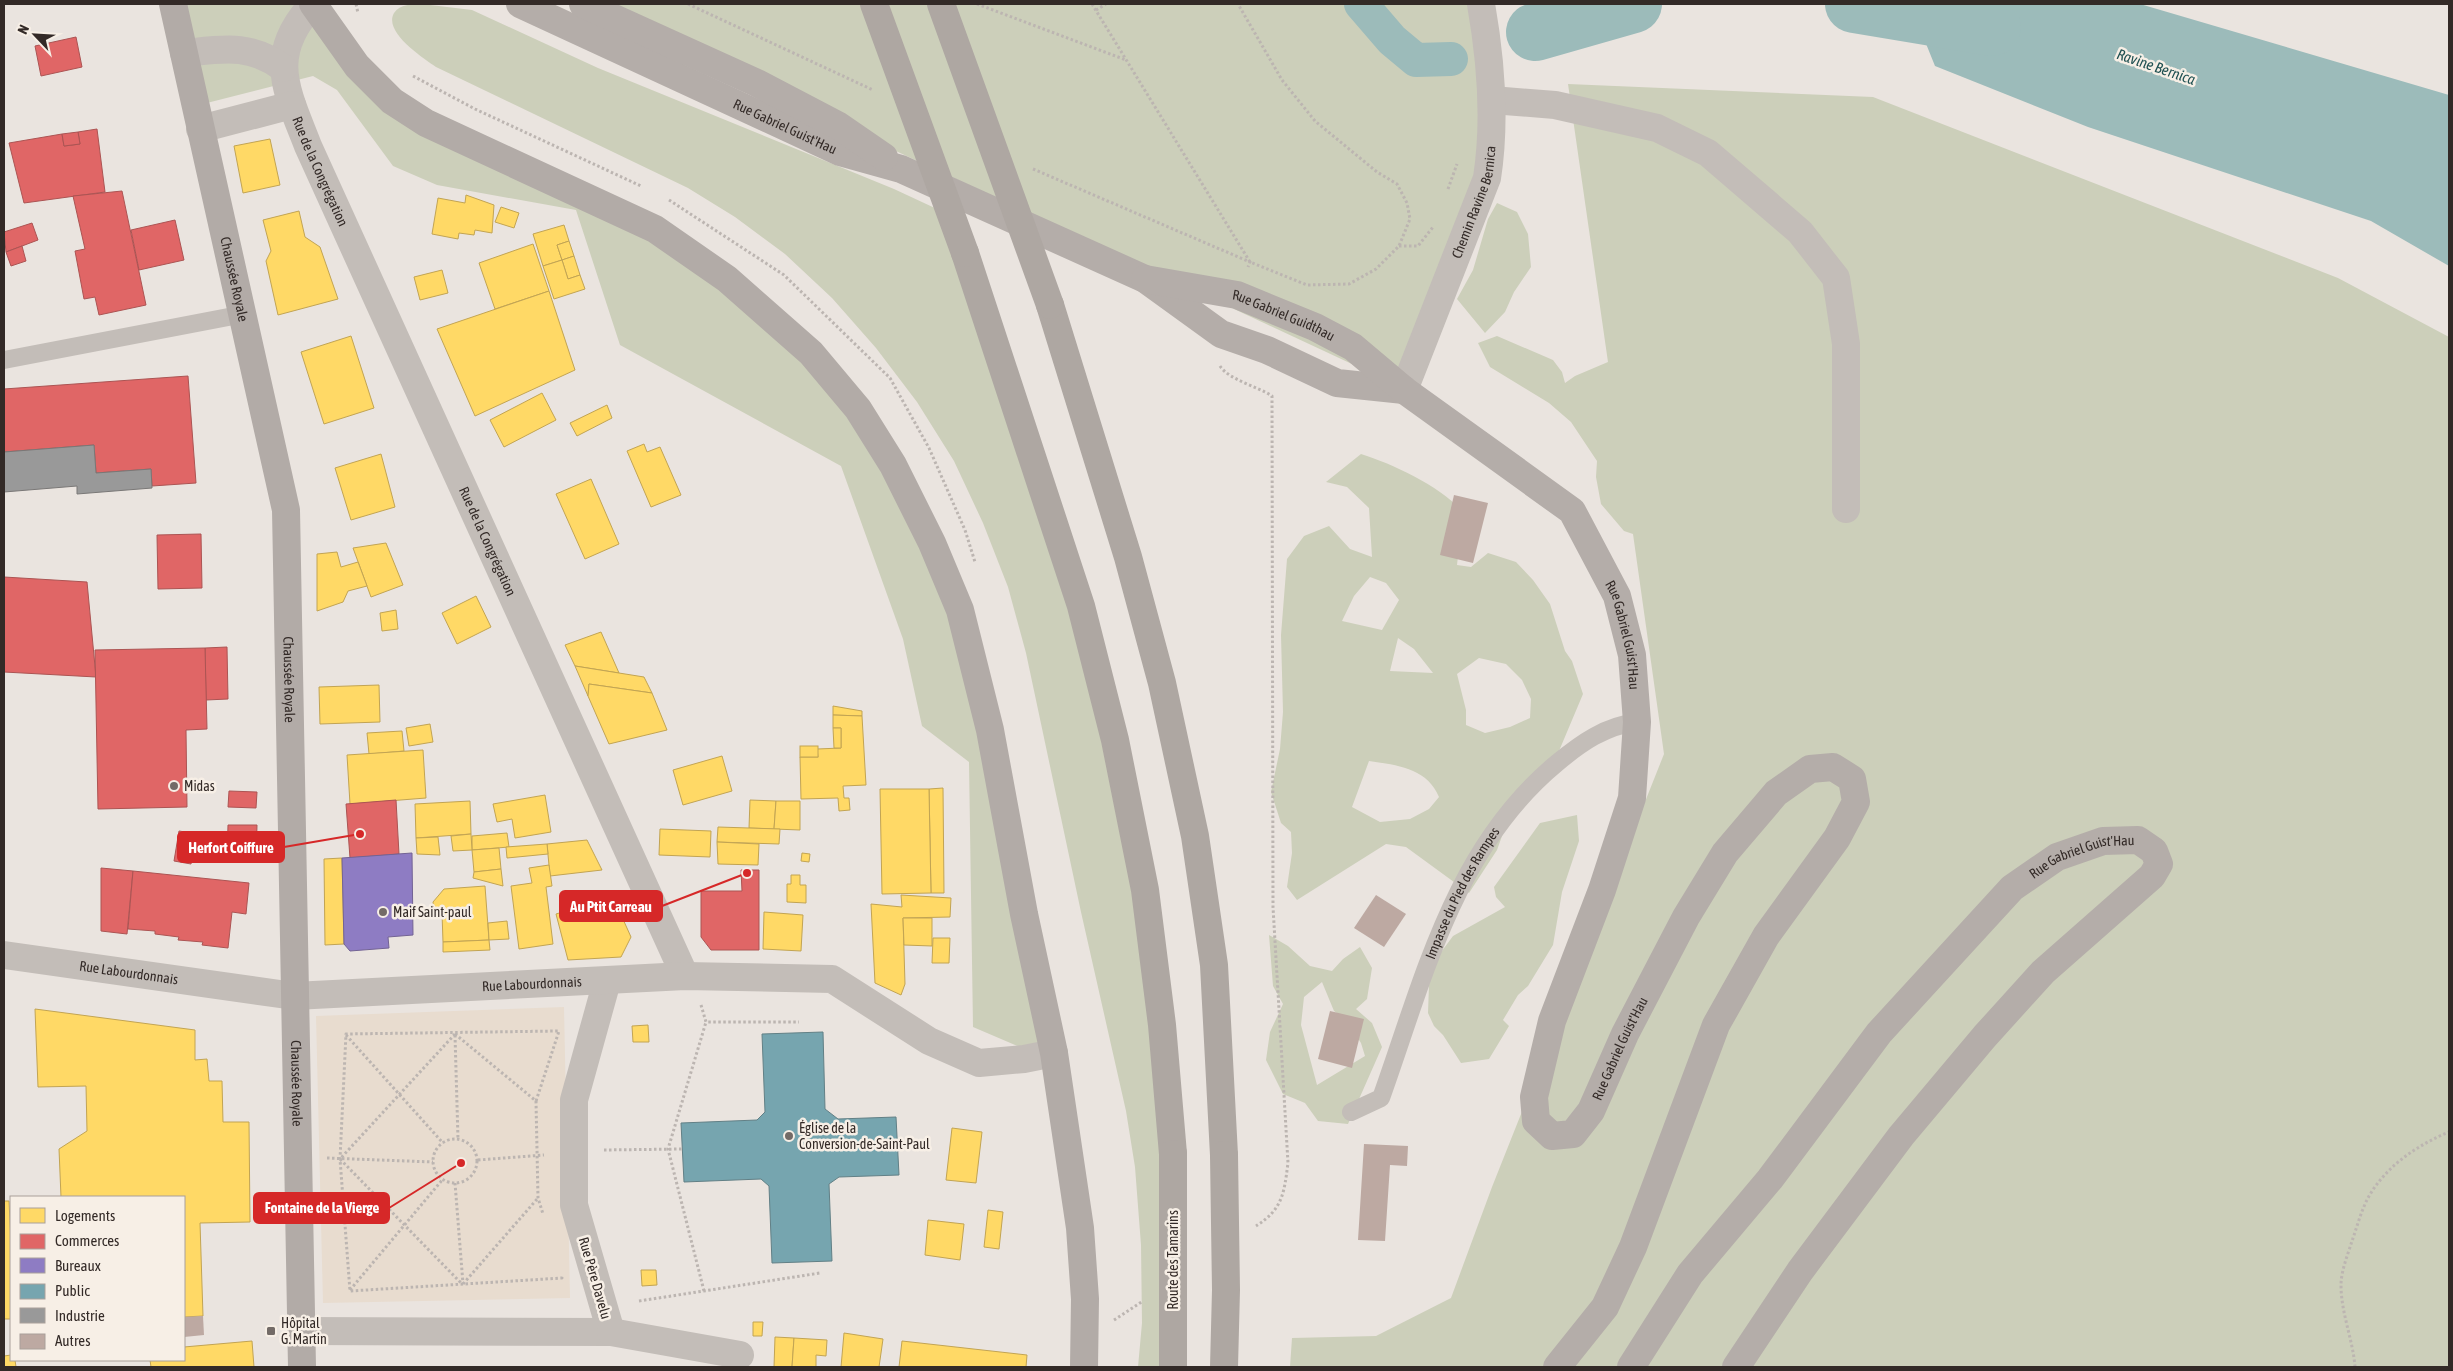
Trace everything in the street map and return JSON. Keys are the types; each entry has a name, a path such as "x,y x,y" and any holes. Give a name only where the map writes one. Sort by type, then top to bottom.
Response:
{"highway":[{"name":"Route des Tamarins","path":"874,4 965,253 1081,606 1115,740 1145,890 1162,1025 1173,1154 1173,1367"},
{"path":"941,4 1050,305 1131,566 1162,683 1195,836 1214,965 1224,1154 1226,1290 1224,1367"}],"main road":[{"name":"Chaussée Royale","path":"173,4 200,129 244,314 286,510 302,1367"},
{"path":"313,4 357,66 392,101 426,123 655,229 727,280 810,353 858,409 893,465 932,543 960,610 990,730 1080,1228 1085,1299 1084,1367"},
{"path":"334,4 340,43"},
{"name":"Rue Gabriel Guist'Hau","path":"520,4 840,152 901,169"},
{"name":"Rue Gabriel Guist'Hau","path":"583,4 757,83 839,126 901,169"},
{"name":"Rue Gabriel Guidthau","path":"901,169 1145,279 1221,334 1267,350 1337,383"},
{"name":"Rue Gabriel Guidthau","path":"1145,279 1237,295 1315,327 1352,347 1404,390"},
{"name":"Rue Gabriel Guist'Hau","path":"1337,383 1404,390 1572,511 1617,596 1632,655 1637,722 1632,798 1602,890 1552,1021 1534,1097 1536,1121 1552,1136 1573,1134 1591,1111 1625,1034 1686,917 1726,854 1776,793 1810,769 1833,767 1852,779 1856,802 1837,838 1766,936 1716,1025 1633,1247 1604,1307 1557,1367"},
{"name":"Rue Gabriel Guist'Hau","path":"1631,1367 1690,1274 1770,1179 1879,1033 2012,888 2057,857 2103,842 2138,840 2154,851 2159,864 2152,876 2043,972 1985,1036 1901,1136 1800,1271 1736,1367"}],"street":[{"name":"Rue de la Congrégation","path":"313,4 304,14 285,49 283,68 292,104 308,146 685,976"},
{"name":"Chemin Ravine Bernica","path":"1404,390 1487,178 1491,151 1492,100 1481,4"},
{"path":"184,53 228,48 250,50 270,59 283,68"},
{"path":"1492,100 1555,105 1657,128 1708,154 1800,232 1836,278 1846,344 1846,509"},
{"name":"Rue de la Congrégation","path":"200,129 292,104"},
{"name":"Rue Labourdonnais","path":"4,956 294,996 685,976 832,979 929,1041 979,1063 1048,1055"},
{"name":"Rue Père Davelu","path":"302,1331 611,1332 574,1205 574,1100 607,981"},
{"path":"611,1332 740,1355"}],"lane":[{"path":"4,360 244,314"},
{"name":"Impasse du Pied des Rampes","path":"1351,1112 1381,1098 1432,950 1463,879 1491,834 1537,780 1580,744 1617,725 1637,722"}],"path":[{"path":"356,4 361,23"},
{"path":"977,4 1127,60"},
{"path":"1092,4 1250,262 1307,285 1349,284 1376,270 1399,246 1410,219 1407,203 1397,184 1377,172 1315,121 1282,80 1238,4"},
{"path":"1096,10 1106,4"},
{"path":"408,73 475,109 641,186"},
{"path":"668,199 784,275 890,378 929,448 965,530 977,567"},
{"path":"700,1004 706,1022 668,1149 704,1291"},
{"path":"706,1022 799,1022"},
{"path":"346,1034 455,1034 559,1030 536,1101 538,1198 543,1216"},
{"path":"346,1034 443,1143"},
{"path":"346,1034 340,1159 350,1291"},
{"path":"455,1034 536,1101"},
{"path":"455,1034 458,1139"},
{"path":"340,1159 455,1034"},
{"path":"2355,1367 2353,1344 2343,1305 2341,1283 2347,1255 2367,1199 2379,1181 2398,1162 2449,1132"},
{"path":"458,1139 472,1146 478,1160 473,1174 462,1183 442,1180 434,1169 433,1162 434,1154 443,1143 458,1139"},
{"path":"599,1150 682,1149"},
{"path":"478,1160 545,1155"},
{"path":"325,1158 433,1162"},
{"path":"340,1159 463,1284"},
{"path":"350,1291 442,1180"},
{"path":"455,1183 463,1284"},
{"path":"463,1284 538,1198"},
{"path":"350,1291 562,1278 559,1269"},
{"path":"639,1301 820,1273"}],"green space":[{"path":"173,4 313,4 392,101 655,229 858,409 960,610 1041,1056 973,1027 969,762 922,726 903,639 841,466 620,345 576,210 437,185 393,166 337,90 313,76 195,106"},
{"path":"422,4 472,10 598,68 894,189 952,216 1081,606 1162,1025 1171,1367 1138,1367 1142,1323 1141,1245 1135,1167 1126,1111 1081,912 1026,653 1008,587 983,523 954,461 917,402 876,348 832,298 785,254 735,217 688,188 436,67 406,44 394,28 392,20 394,13 403,6"},
{"path":"581,4 1481,4 1491,151 1399,386"},
{"path":"1568,84 1873,97 2338,278 2449,337 2449,1367 1290,1367 1292,1338 1376,1336 1451,1298 1492,1187 1664,754 1633,534 1624,531 1601,504 1596,477 1597,461 1571,422 1549,403 1490,367 1478,343 1497,336 1553,360 1562,372 1565,383 1575,376 1608,362"},
{"path":"1497,203 1517,212 1528,234 1531,267 1514,292 1505,312 1485,333 1457,299 1473,270 1488,219"},
{"path":"1361,454 1401,470 1442,493 1463,512 1457,565 1471,567 1488,553 1516,562 1533,580 1550,604 1565,651 1572,661 1583,694 1551,770 1517,794 1497,850 1469,893 1406,847 1386,844 1297,900 1287,887 1292,853 1291,832 1281,823 1271,792 1280,749 1283,712 1281,635 1287,559 1304,536 1329,526 1350,549 1372,557 1369,508 1347,487 1326,482","holes":["1370,577 1386,583 1399,600 1382,630 1342,621 1354,596","1398,638 1414,649 1433,673 1390,671","1479,658 1506,664 1522,680 1531,699 1530,718 1510,727 1485,733 1466,725 1466,710 1457,674","1369,761 1390,764 1419,774 1434,787 1439,797 1429,809 1410,819 1380,822 1352,807"]},
{"path":"1577,815 1579,841 1562,892 1553,945 1528,986 1518,995 1503,1020 1509,1026 1489,1059 1461,1063 1443,1035 1434,1026 1428,1013 1429,985 1436,959 1453,936 1505,907 1496,897 1494,887 1540,823"},
{"path":"1269,935 1288,946 1310,966 1332,971 1343,959 1360,947 1372,968 1367,999 1356,1009 1372,1023 1382,1047 1348,1124 1318,1121 1305,1103 1283,1094 1266,1060 1270,1032 1283,1004 1273,986","holes":["1322,982 1334,1011 1346,1020 1361,1043 1365,1056 1317,1085 1301,1025 1304,997"]}],"shaded area":[{"path":"564,1007 570,1298 323,1303 316,1016"}],"water":[{"path":"1910,4 2140,4 2449,95 2449,266 2371,221 2088,127 1935,66"}],"building: Logements":[{"path":"270,139 280,185 243,193 234,146"},
{"path":"466,195 494,205 492,233 475,230 474,235 459,233 458,239 432,234 438,198 465,203"},
{"path":"501,207 519,213 514,228 495,222"},
{"path":"299,211 305,237 320,247 338,299 278,315 266,261 271,251 263,220"},
{"path":"564,225 569,241 557,245 562,260 543,266 533,234"},
{"path":"569,241 574,256 562,260 557,245"},
{"path":"533,244 549,291 495,309 479,263"},
{"path":"574,256 580,275 568,279 562,260"},
{"path":"562,260 568,279 580,275 585,289 554,299 543,266"},
{"path":"442,270 448,293 420,300 414,277"},
{"path":"549,291 575,370 475,416 437,329"},
{"path":"351,336 374,408 324,424 301,352"},
{"path":"542,393 556,420 504,447 490,420"},
{"path":"607,405 612,418 577,436 570,423"},
{"path":"644,444 647,452 660,447 681,495 651,507 627,451"},
{"path":"381,454 395,507 351,520 335,468"},
{"path":"591,479 619,544 585,559 556,494"},
{"path":"386,543 403,585 371,597 353,548"},
{"path":"337,552 341,567 358,562 367,586 348,591 343,602 317,611 317,554"},
{"path":"476,596 491,627 457,644 442,613"},
{"path":"396,610 398,629 382,631 380,613"},
{"path":"601,632 619,673 575,666 565,645"},
{"path":"575,666 644,677 652,693 589,684 588,696"},
{"path":"589,684 652,693 667,730 609,744 588,696"},
{"path":"379,685 380,722 320,724 319,687"},
{"path":"833,706 862,711 862,716 833,715"},
{"path":"833,715 862,716 866,785 843,786 844,798 849,798 850,810 839,811 838,798 801,799 800,757 818,757 817,749 841,748 841,728 833,728"},
{"path":"430,724 433,742 409,746 406,728"},
{"path":"833,728 841,728 841,748 834,748"},
{"path":"402,731 404,751 369,754 367,733"},
{"path":"800,746 818,746 818,757 800,757"},
{"path":"423,750 426,798 350,804 347,755"},
{"path":"722,756 732,791 683,805 673,770"},
{"path":"943,788 944,893 931,893 929,789"},
{"path":"880,789 929,789 931,893 882,894"},
{"path":"545,795 551,832 515,838 512,819 497,822 493,804"},
{"path":"750,800 776,801 774,829 749,828"},
{"path":"470,801 471,834 416,838 415,804"},
{"path":"776,801 800,801 800,830 774,829"},
{"path":"718,827 780,829 779,844 717,842"},
{"path":"660,829 711,831 710,857 659,855"},
{"path":"507,833 509,847 472,850 472,836"},
{"path":"471,834 472,850 453,851 451,836"},
{"path":"438,837 440,855 417,854 416,838"},
{"path":"587,840 602,870 550,876 547,844"},
{"path":"717,842 759,844 758,865 718,864"},
{"path":"547,844 548,854 507,858 506,847"},
{"path":"499,848 501,869 474,872 472,850"},
{"path":"802,853 810,854 809,862 801,861"},
{"path":"342,858 344,944 325,945 324,859"},
{"path":"549,865 552,886 546,887 553,944 519,949 511,886 532,883 529,868"},
{"path":"501,869 503,886 473,878 474,872"},
{"path":"791,875 800,875 800,885 806,885 806,903 787,902 787,884 791,884"},
{"path":"485,886 489,940 443,942 442,913 434,913 433,902 444,889"},
{"path":"901,895 951,898 950,917 903,918 905,984 901,995 875,983 871,904 902,907"},
{"path":"613,897 631,937 621,957 568,960 556,914"},
{"path":"764,912 803,915 801,951 763,949"},
{"path":"903,918 932,918 932,946 904,945"},
{"path":"507,921 509,939 489,940 488,923"},
{"path":"933,938 950,938 949,963 932,963"},
{"path":"489,940 490,950 443,952 443,942"},
{"path":"35,1009 195,1030 195,1060 207,1059 209,1081 222,1081 223,1122 249,1122 250,1222 200,1223 203,1316 185,1317 185,1196 61,1196 59,1149 87,1131 86,1086 38,1087"},
{"path":"648,1025 649,1042 633,1042 632,1026"},
{"path":"952,1128 982,1132 976,1183 946,1180"},
{"path":"4,1201 9,1201 10,1319 4,1319"},
{"path":"988,1210 1003,1212 999,1249 984,1247"},
{"path":"928,1220 964,1224 960,1260 925,1255"},
{"path":"641,1270 656,1270 657,1285 642,1286"},
{"path":"753,1322 763,1322 762,1336 753,1336"},
{"path":"844,1333 883,1339 879,1367 841,1367"},
{"path":"775,1337 794,1338 792,1367 774,1367"},
{"path":"794,1338 827,1340 826,1356 816,1355 816,1367 792,1367"},
{"path":"252,1341 254,1367 151,1367 150,1361 185,1361 185,1347"},
{"path":"902,1341 1027,1355 1026,1367 899,1367"},
{"path":"10,1355 10,1361 15,1361 16,1367 4,1367 4,1356"}],"building: Commerces":[{"path":"76,37 82,67 41,76 35,46"},
{"path":"97,129 105,192 24,203 9,143 62,134 64,146 80,144 78,132"},
{"path":"78,132 80,144 64,146 62,134"},
{"path":"122,191 146,305 99,315 95,297 84,299 75,251 85,249 73,196"},
{"path":"175,220 184,260 139,270 131,230"},
{"path":"32,223 38,240 6,252 4,232"},
{"path":"22,246 26,261 11,266 6,252"},
{"path":"188,376 196,483 152,486 151,469 96,473 94,445 4,452 4,389"},
{"path":"201,534 202,588 158,589 157,535"},
{"path":"4,577 87,582 96,677 4,672"},
{"path":"227,647 228,699 206,700 205,648"},
{"path":"205,648 207,729 186,730 187,807 98,809 95,650"},
{"path":"229,791 257,792 256,808 228,807"},
{"path":"396,800 399,854 350,858 346,804"},
{"path":"228,825 257,825 256,860 227,859"},
{"path":"179,831 197,834 191,864 174,861"},
{"path":"101,868 133,871 127,934 101,931"},
{"path":"741,870 759,870 759,950 711,950 701,937 701,891 742,891"},
{"path":"133,871 249,883 246,914 232,912 228,948 202,945 203,942 178,940 179,937 155,934 155,931 128,929"}],"building: Bureaux":[{"path":"412,853 413,935 388,937 389,948 350,951 344,944 342,858"}],"building: Public":[{"name":"Église de la Conversion-de-Saint-Paul","path":"823,1032 825,1109 838,1119 896,1117 899,1175 839,1177 829,1184 832,1261 772,1263 769,1186 761,1179 684,1182 681,1123 757,1120 765,1112 762,1034"}],"building: Industrie":[{"path":"94,445 96,473 151,469 152,488 77,494 77,486 4,492 4,452"}],"building: Autres":[{"path":"1454,495 1488,503 1473,563 1440,555"},
{"path":"1376,895 1406,914 1384,947 1354,928"},
{"path":"1330,1011 1364,1019 1352,1068 1318,1059"},
{"path":"1364,1144 1408,1146 1407,1166 1390,1165 1385,1241 1358,1240"},
{"path":"203,1316 204,1335 185,1337 185,1317"}],"waterway":[{"path":"1361,4 1392,40 1416,60 1451,59"},
{"name":"Ravine Bernica","path":"1535,32 1633,4"},
{"name":"Ravine Bernica","path":"1854,4 1992,27"}],"place":[{"name":"Midas","path":"174,786"},
{"name":"Herfort Coiffure","path":"360,834"},
{"name":"Au Ptit Carreau","path":"747,873"},
{"name":"Maif Saint-paul","path":"383,912"},
{"name":"Église de la Conversion-de-Saint-Paul","path":"789,1136"},
{"name":"Fontaine de la Vierge","path":"461,1163"},
{"name":"Hôpital G. Martin","path":"271,1331"}]}
